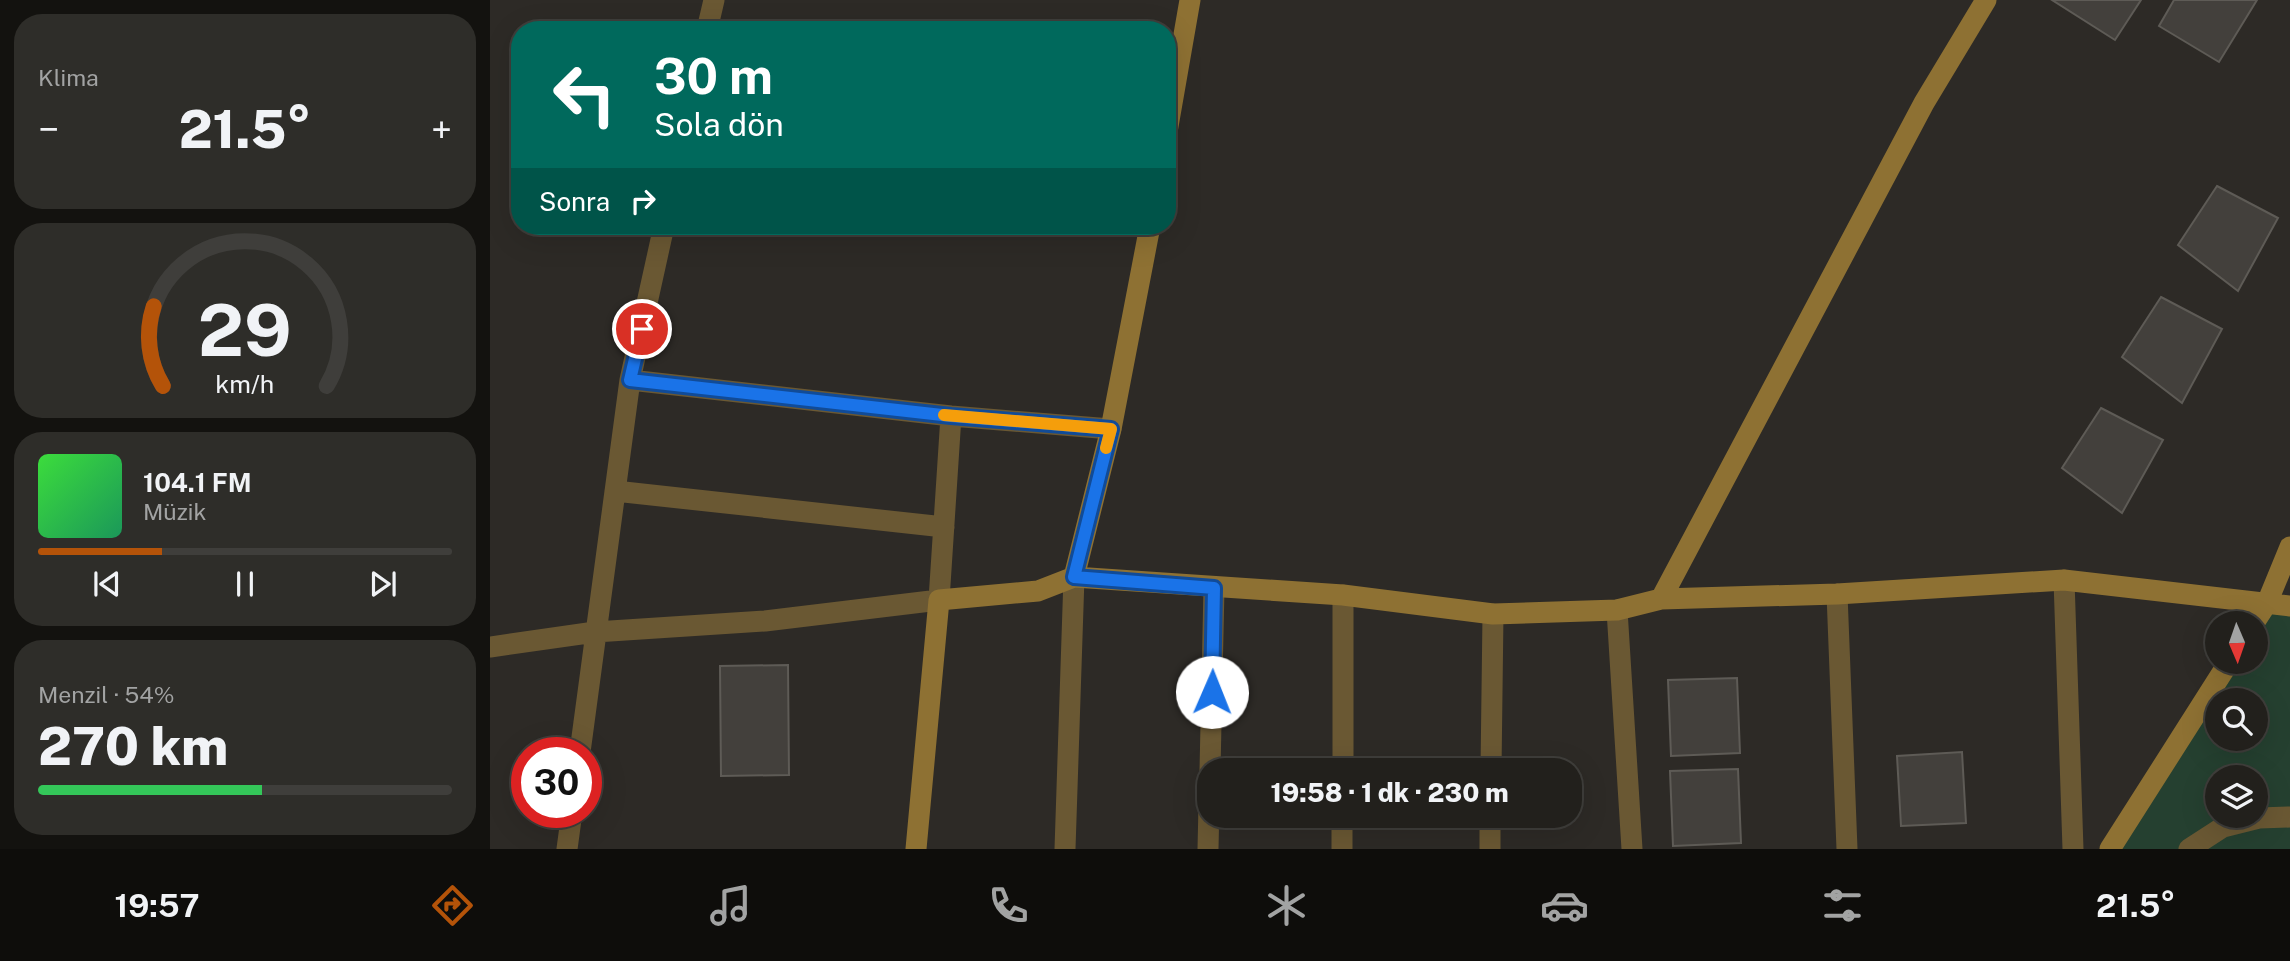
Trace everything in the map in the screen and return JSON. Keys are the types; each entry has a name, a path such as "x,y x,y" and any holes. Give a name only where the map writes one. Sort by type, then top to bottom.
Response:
{"main road":[{"path":"1176,80 1190,0"},
{"path":"1661,599 1924,103 1986,0"},
{"path":"1074,577 1111,429 1148,235"},
{"path":"2262,611 2290,547"},
{"path":"916,849 939,600 1038,591 1074,577 1343,595 1493,614 1617,610 1661,599 1837,594 2064,580 2290,606"},
{"path":"2110,849 2221,674"}],"street":[{"path":"709,21 714,0"},
{"path":"582,737 630,380 662,235"},
{"path":"630,380 951,416 1111,429"},
{"path":"490,647 595,632 765,621 939,600 951,416"},
{"path":"615,491 944,527"},
{"path":"1065,849 1074,577"},
{"path":"2064,580 2073,849"},
{"path":"1210,758 1214,588"},
{"path":"1837,594 1847,849"},
{"path":"1343,595 1343,758"},
{"path":"1617,610 1632,849"},
{"path":"1491,758 1493,614"},
{"path":"2189,849 2223,827 2259,818 2290,817"},
{"path":"567,849 570,828"},
{"path":"1208,828 1208,849"},
{"path":"1342,828 1342,849"},
{"path":"1490,828 1490,849"}],"green space":[{"path":"2267,603 2290,606 2290,849 2110,849 2205,700 2205,751 2268,751 2268,688 2212,688 2221,674 2268,674 2268,611 2263,611"}],"building":[{"path":"2052,0 2141,0 2115,40"},
{"path":"2174,0 2257,0 2219,62 2159,26"},
{"path":"2217,186 2278,218 2238,291 2178,245"},
{"path":"2161,297 2222,329 2182,403 2122,357"},
{"path":"2101,408 2163,440 2122,513 2062,468"},
{"path":"788,665 789,775 721,776 720,666"},
{"path":"1737,678 1740,753 1671,756 1668,680"},
{"path":"1962,752 1966,823 1901,826 1897,756"},
{"path":"1738,769 1741,843 1673,846 1670,771"}],"slow traffic":[{"path":"944,415 1111,429 1106,448"}],"route":[{"path":"642,329 630,380 951,416 1111,429 1074,577 1214,588 1212,692"}]}
